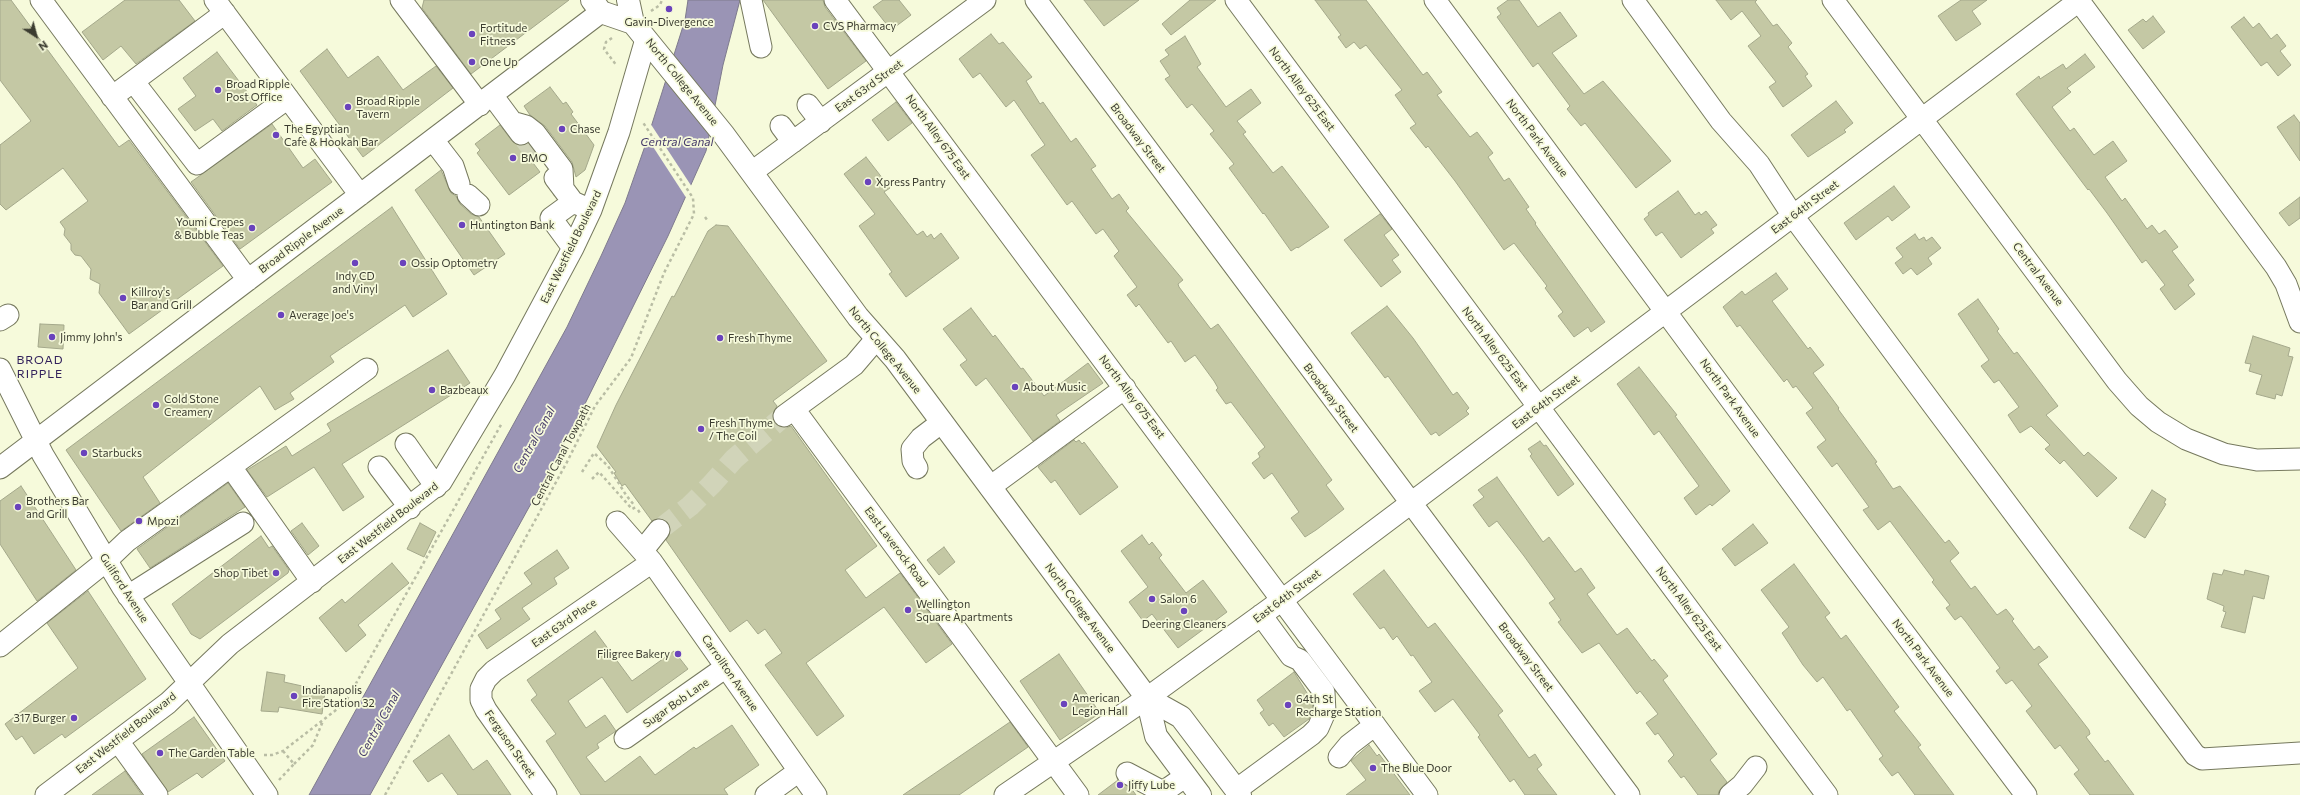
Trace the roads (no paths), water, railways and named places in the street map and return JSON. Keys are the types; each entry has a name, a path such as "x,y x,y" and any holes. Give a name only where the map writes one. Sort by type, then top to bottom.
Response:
{"main road":[{"name":"North College Avenue","path":"628,0 645,38 724,134 858,317 895,359 1148,698 1181,717 1238,793"},
{"path":"604,4 645,38"},
{"name":"North College Avenue","path":"1148,698 1156,736 1200,795"}],"street":[{"path":"41,0 248,280"},
{"path":"401,0 486,100 512,122 525,139"},
{"path":"751,0 761,47"},
{"name":"North Alley 675 East","path":"835,0 890,71 1427,795"},
{"name":"East 63rd Street","path":"752,172 985,0"},
{"name":"Broadway Street","path":"1036,0 1410,504 1629,795"},
{"name":"North Alley 625 East","path":"1236,0 1827,795"},
{"name":"North Park Avenue","path":"1435,0 2026,795"},
{"path":"1633,0 1721,120 1759,164 1793,216 2195,755 2202,760 2300,753"},
{"name":"Central Avenue","path":"1833,0 2117,381 2146,412 2186,439 2224,454 2257,460 2300,459"},
{"path":"2079,1 2276,267 2286,284 2300,322"},
{"name":"East 64th Street","path":"1006,795 1054,762 1085,750 1148,698 1282,600 2079,1"},
{"name":"Broad Ripple Avenue","path":"0,468 486,100 604,4"},
{"path":"112,97 220,6 360,195"},
{"name":"East Westfield Boulevard","path":"46,795 168,703 230,644 436,487 464,445 521,330 545,287 573,248 576,200 619,132 645,38"},
{"path":"140,90 197,164 288,98"},
{"path":"808,105 821,122"},
{"path":"512,122 526,126 535,133 562,169 576,200"},
{"path":"780,126 793,142"},
{"path":"433,140 453,166 469,195"},
{"path":"541,160 576,200"},
{"path":"573,248 551,218 576,200"},
{"name":"East Laverock Road","path":"877,338 854,365 789,413 911,566 1078,795"},
{"name":"Guilford Avenue","path":"0,369 7,400 37,441 43,455 128,596 189,682 270,789"},
{"path":"0,646 106,561 127,541 367,369"},
{"path":"990,487 1125,388"},
{"path":"918,468 913,461 912,449 921,438 942,422"},
{"path":"406,444 436,487"},
{"path":"231,467 312,582"},
{"path":"379,467 410,508"},
{"name":"Carrollton Avenue","path":"617,522 648,556 816,795"},
{"path":"128,596 243,523"},
{"path":"648,556 654,534 659,530"},
{"name":"East 63rd Place","path":"481,689 486,680 494,672 648,556"},
{"path":"1238,793 1262,771 1311,735 1318,728 1325,712 1324,692 1300,660 1291,656 1261,615"},
{"name":"Sugar Bob Lane","path":"625,738 726,667"},
{"name":"Ferguson Street","path":"481,689 482,700 486,710 540,793"},
{"path":"1339,756 1349,745 1375,725"},
{"path":"118,741 157,795"},
{"path":"1730,795 1742,785 1756,767"},
{"path":"766,795 799,771"},
{"path":"1127,773 1163,792 1186,776"}],"water":[{"name":"Central Canal","path":"688,0 740,0 723,65 706,151 668,236 575,424 370,795 309,795 567,327 601,256 625,203 645,146 685,20"}],"tunnel":[{"path":"525,139 541,161"},
{"path":"659,530 690,506 734,459 784,416"}],"place":[{"name":"Gavin-Divergence","path":"669,9"},
{"name":"CVS Pharmacy","path":"815,26"},
{"name":"Fortitude Fitness","path":"472,34"},
{"name":"One Up","path":"472,62"},
{"name":"Broad Ripple Post Office","path":"218,90"},
{"name":"Broad Ripple Tavern","path":"348,107"},
{"name":"Chase","path":"562,129"},
{"name":"The Egyptian Cafe & Hookah Bar","path":"276,135"},
{"name":"BMO","path":"513,158"},
{"name":"Xpress Pantry","path":"868,182"},
{"name":"Huntington Bank","path":"462,225"},
{"name":"Youmi Crepes & Bubble Teas","path":"252,228"},
{"name":"Indy CD and Vinyl","path":"355,263"},
{"name":"Ossip Optometry","path":"403,263"},
{"name":"Killroy's Bar and Grill","path":"123,298"},
{"name":"Average Joe's","path":"281,315"},
{"name":"Jimmy John's","path":"52,337"},
{"name":"Fresh Thyme","path":"720,338"},
{"name":"About Music","path":"1015,387"},
{"name":"Bazbeaux","path":"432,390"},
{"name":"Cold Stone Creamery","path":"156,405"},
{"name":"Fresh Thyme / The Coil","path":"701,429"},
{"name":"Starbucks","path":"84,453"},
{"name":"Brothers Bar and Grill","path":"18,507"},
{"name":"Mpozi","path":"139,521"},
{"name":"Shop Tibet","path":"276,573"},
{"name":"Salon 6","path":"1152,599"},
{"name":"Wellington Square Apartments","path":"908,610"},
{"name":"Deering Cleaners","path":"1184,611"},
{"name":"Filigree Bakery","path":"678,654"},
{"name":"Indianapolis Fire Station 32","path":"294,696"},
{"name":"American Legion Hall","path":"1064,704"},
{"name":"64th St Recharge Station","path":"1288,705"},
{"name":"317 Burger","path":"74,718"},
{"name":"The Garden Table","path":"160,753"},
{"name":"The Blue Door","path":"1373,768"},
{"name":"Jiffy Lube","path":"1120,785"}],"district":[{"name":"BROAD RIPPLE","path":"40,367"}]}
